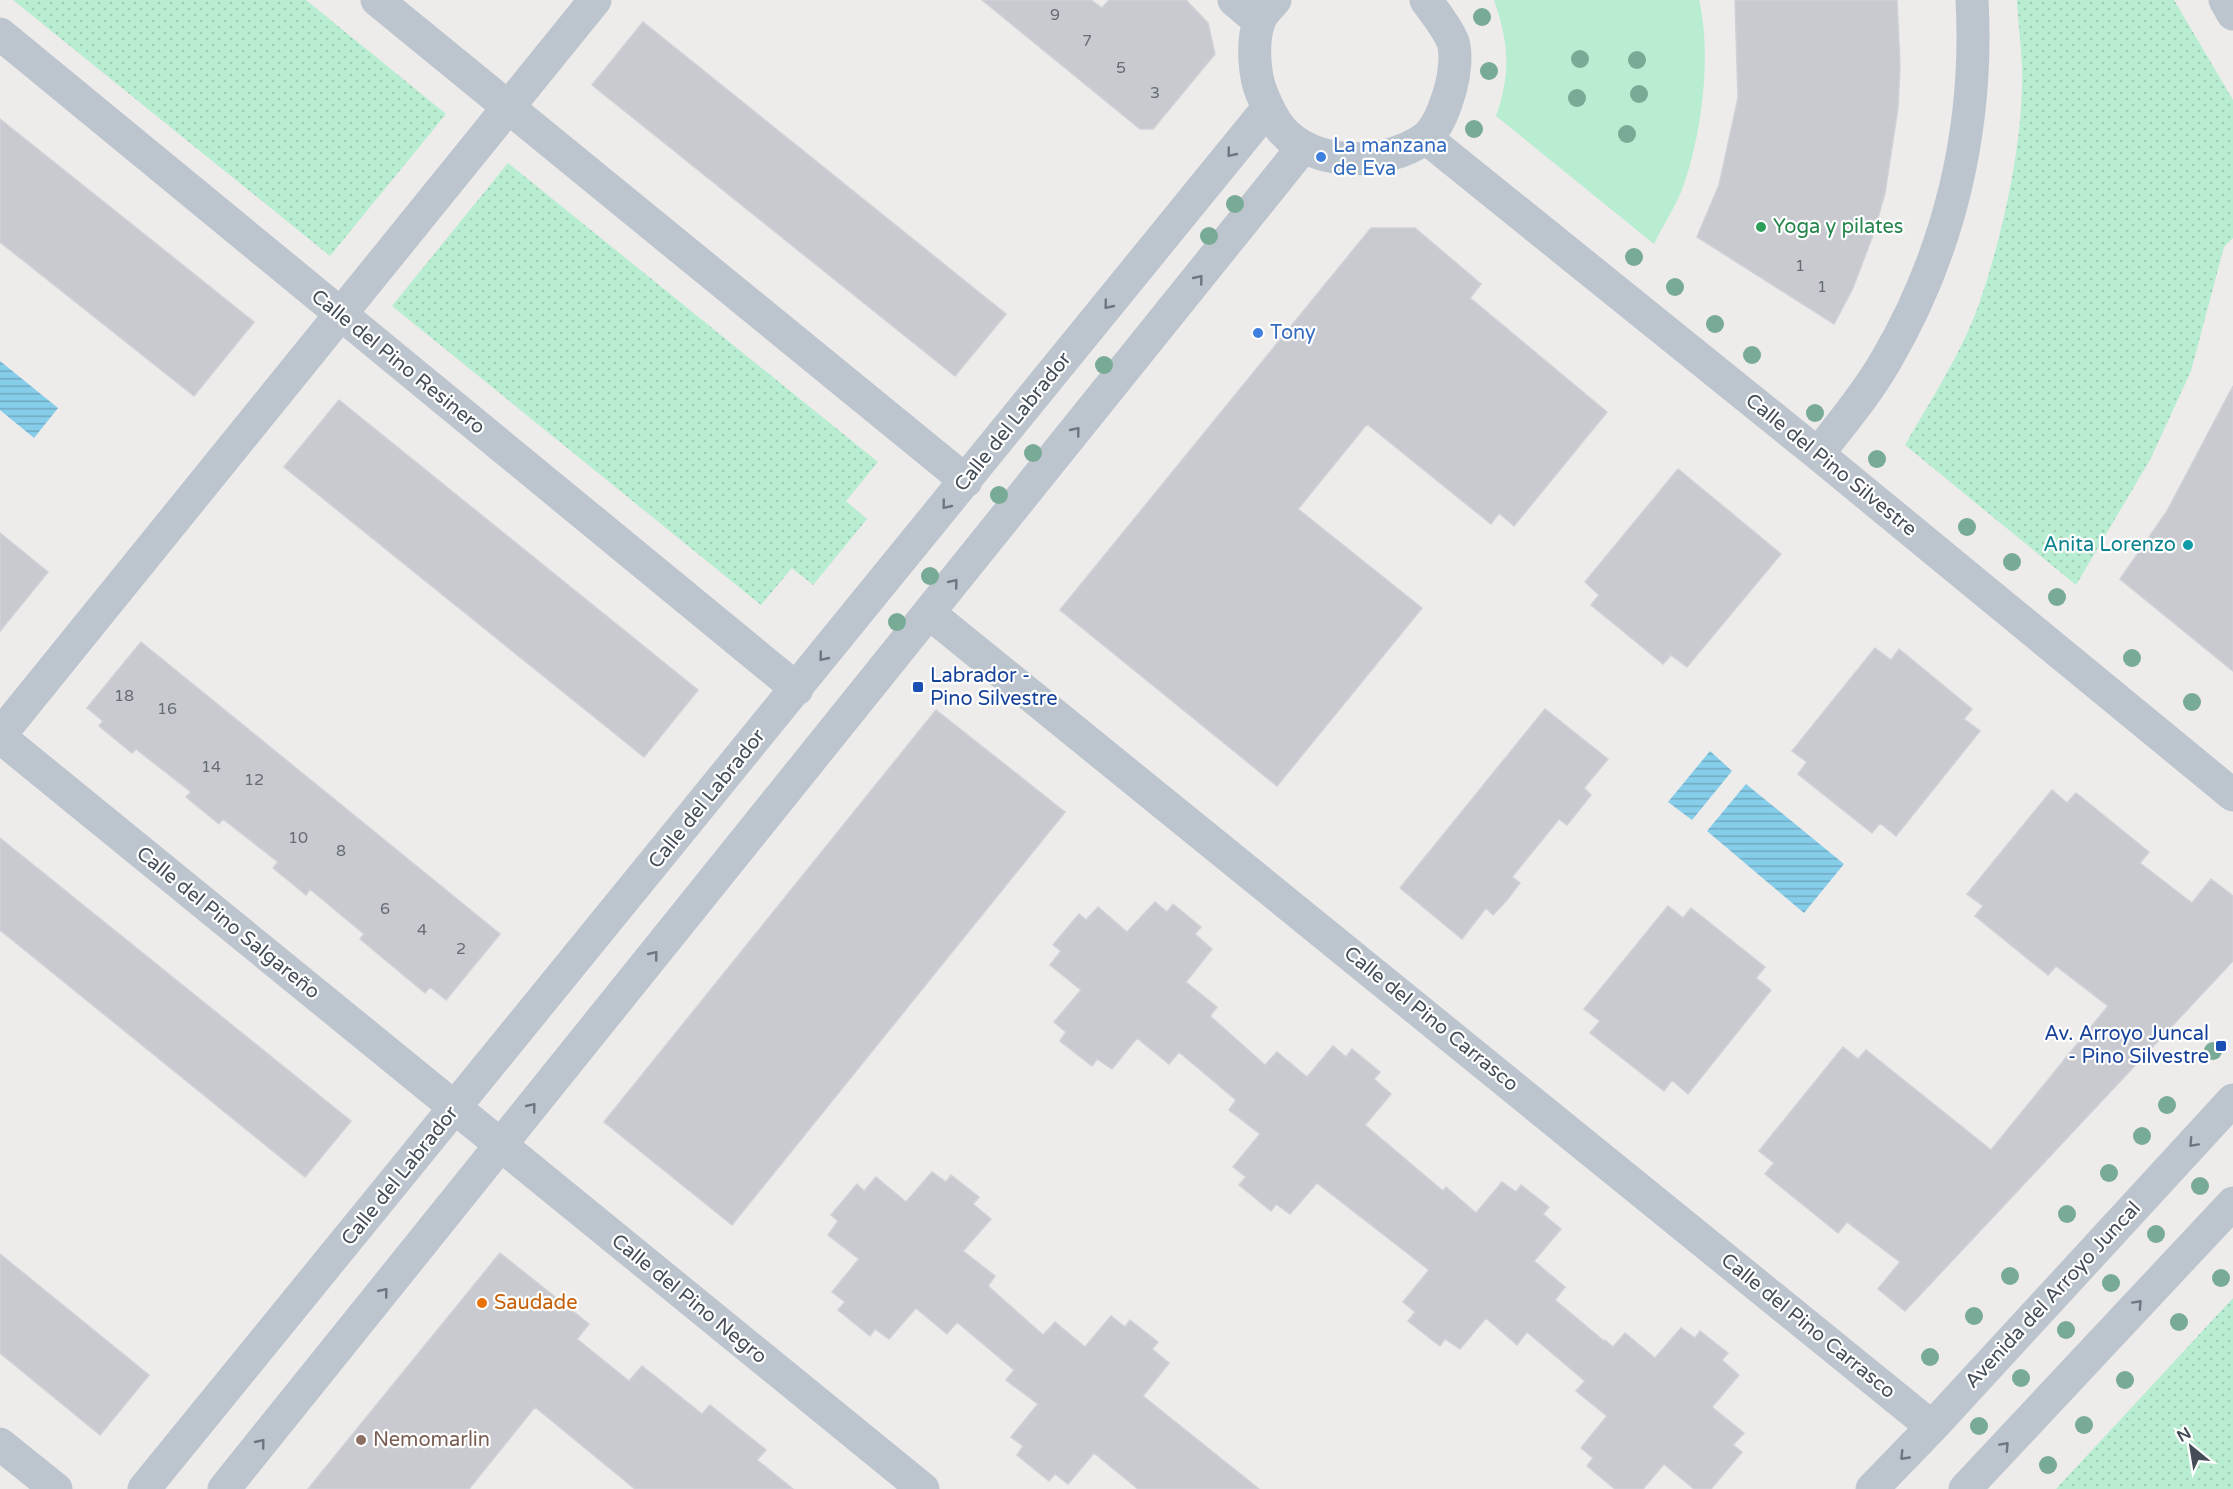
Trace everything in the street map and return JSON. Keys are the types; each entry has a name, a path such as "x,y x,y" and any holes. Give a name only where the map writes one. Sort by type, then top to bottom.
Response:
{"street":[{"path":"377,0 966,481"},
{"path":"0,736 595,0"},
{"path":"1234,0 1267,11 1254,65 1258,86 1268,108 1282,130 1303,147 1332,158 1392,156 1426,138 1445,109 1453,78 1454,44 1426,0"},
{"path":"1818,454 1864,394 1885,362 1912,312 1935,260 1953,205 1965,150 1972,94 1972,0"},
{"path":"2225,0 2233,14"},
{"name":"Calle del Pino Resinero","path":"0,34 797,689"},
{"name":"Calle del Labrador","path":"144,1489 1268,108"},
{"name":"Calle del Pino Silvestre","path":"1426,138 1818,454 2233,795"},
{"path":"224,1489 1303,147"},
{"name":"Calle del Pino Carrasco","path":"929,613 1932,1426"},
{"name":"Calle del Pino Salgareño","path":"0,736 456,1108"},
{"name":"Avenida del Arroyo Juncal","path":"1872,1489 2233,1100"},
{"name":"Calle del Pino Negro","path":"456,1108 923,1489"},
{"path":"1965,1489 2233,1203"},
{"path":"0,1444 56,1489"}],"green space":[{"path":"13,0 306,0 446,114 330,256"},
{"path":"1494,0 1699,0 1705,44 1700,119 1683,187 1654,244 1496,116 1504,86 1506,58 1503,30"},
{"path":"2017,0 2174,0 2233,100 2233,238 2224,247 2191,371 2151,458 2076,585 1905,445 1964,341 1979,304 1995,252 2009,194 2021,108 2022,62"},
{"path":"508,163 878,462 846,501 867,519 813,585 792,568 761,605 392,306"},
{"path":"2233,1298 2233,1489 2056,1489"}],"water":[{"path":"0,361 58,408 34,438 0,410"},
{"path":"1710,751 1732,771 1692,820 1668,802"},
{"path":"1746,784 1844,864 1804,913 1707,831"}],"building":[{"path":"982,0 1091,0 1102,8 1109,0 1186,0 1208,23 1215,54 1153,129 1140,129"},
{"path":"1735,0 1897,0 1900,66 1898,108 1885,193 1873,235 1853,288 1834,324 1697,237 1719,185 1738,98"},
{"path":"643,22 1006,314 955,376 592,85"},
{"path":"0,119 254,322 194,396 0,242"},
{"path":"1371,228 1415,228 1481,284 1470,298 1607,412 1514,526 1499,513 1491,524 1367,424 1298,509 1422,608 1277,786 1060,610"},
{"name":"Anita Lorenzo","path":"2233,386 2233,671 2120,579 2167,511"},
{"path":"339,400 698,690 644,757 284,467"},
{"path":"1678,469 1781,554 1687,667 1671,655 1663,664 1591,605 1599,595 1585,582"},
{"path":"0,533 48,572 0,631"},
{"path":"141,642 500,934 446,1000 430,987 425,993 360,939 364,934 310,889 306,895 273,868 278,862 223,819 219,824 186,797 191,792 136,749 132,753 99,726 103,721 87,708"},
{"path":"1875,648 1891,660 1899,649 1972,709 1964,719 1980,731 1896,836 1880,823 1872,833 1798,774 1807,762 1792,751"},
{"path":"1545,709 1608,759 1584,788 1591,795 1567,825 1559,819 1512,877 1520,883 1507,900 1493,915 1486,908 1462,939 1400,888"},
{"path":"936,710 1065,812 732,1225 604,1122"},
{"path":"2052,790 2067,803 2076,793 2149,852 2140,863 2192,903 2211,879 2233,896 2233,961 1905,1311 1878,1289 1900,1262 1847,1222 1838,1233 1765,1174 1774,1163 1759,1151 1843,1047 1858,1059 1866,1050 1991,1150 2108,1006 2056,966 2048,975 1975,916 1983,906 1967,894"},
{"path":"0,838 351,1121 305,1177 0,930"},
{"path":"1155,902 1167,912 1173,904 1201,927 1195,934 1212,949 1186,982 1217,1007 1210,1016 1265,1065 1277,1052 1307,1077 1333,1046 1346,1057 1352,1049 1380,1072 1374,1079 1391,1094 1365,1125 1443,1191 1446,1187 1476,1213 1502,1182 1516,1192 1521,1185 1549,1207 1543,1214 1561,1229 1534,1261 1565,1287 1555,1300 1604,1341 1613,1347 1625,1333 1655,1358 1681,1328 1695,1338 1700,1331 1728,1353 1722,1360 1739,1375 1712,1407 1744,1433 1733,1445 1742,1452 1711,1489 1694,1489 1664,1464 1643,1489 1615,1489 1587,1466 1593,1458 1581,1448 1607,1416 1576,1391 1585,1381 1527,1332 1517,1345 1486,1318 1460,1349 1445,1339 1440,1346 1408,1321 1415,1312 1403,1302 1429,1270 1317,1183 1290,1214 1276,1204 1271,1211 1239,1185 1246,1177 1233,1167 1260,1134 1229,1110 1236,1100 1179,1052 1169,1064 1137,1038 1112,1069 1097,1059 1092,1066 1060,1041 1066,1032 1054,1022 1081,990 1050,965 1061,951 1053,945 1079,914 1086,920 1098,907 1127,932"},
{"path":"1668,906 1683,918 1691,908 1765,967 1756,978 1771,990 1688,1094 1672,1080 1664,1091 1590,1033 1600,1021 1584,1009"},
{"path":"932,1172 946,1182 951,1175 979,1197 973,1204 991,1219 963,1251 995,1276 988,1286 1043,1335 1055,1322 1085,1347 1111,1316 1125,1327 1130,1320 1158,1342 1152,1349 1169,1363 1143,1396 1259,1489 1138,1489 1094,1453 1068,1484 1055,1474 1049,1481 1017,1455 1023,1446 1011,1437 1038,1404 1006,1380 1014,1370 957,1322 947,1334 916,1308 889,1339 875,1329 870,1336 838,1310 845,1302 832,1292 859,1259 828,1235 838,1221 831,1215 857,1184 864,1191 876,1177 906,1202"},
{"path":"500,1253 589,1324 577,1339 629,1381 642,1366 702,1414 710,1405 766,1450 757,1460 793,1489 635,1489 535,1407 469,1489 308,1489"},
{"path":"0,1254 149,1375 100,1435 0,1353"}],"place":[{"name":"La manzana de Eva","path":"1321,157"},
{"name":"Yoga y pilates","path":"1761,227"},
{"name":"Tony","path":"1258,333"},
{"name":"Anita Lorenzo","path":"2188,545"},
{"name":"Labrador - Pino Silvestre","path":"918,687"},
{"name":"Av. Arroyo Juncal - Pino Silvestre","path":"2221,1046"},
{"name":"Saudade","path":"482,1303"},
{"name":"Nemomarlin","path":"361,1440"}]}
